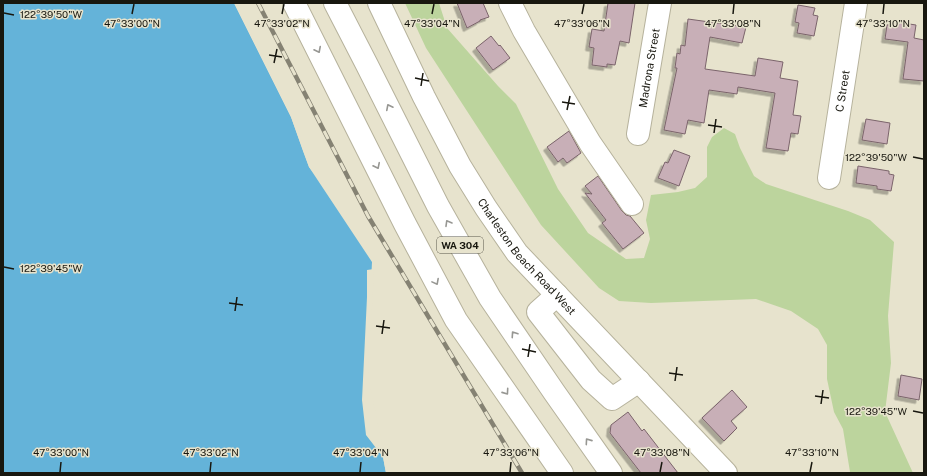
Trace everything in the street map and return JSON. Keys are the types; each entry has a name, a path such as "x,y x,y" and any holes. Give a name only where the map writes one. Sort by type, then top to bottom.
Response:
{"main road":[{"name":"WA 304","path":"294,3 405,224 456,320 562,473"},
{"name":"WA 304","path":"335,3 438,206 490,298 611,473"},
{"name":"Charleston Beach Road West","path":"379,3 424,97 460,166 486,208 517,253 726,473"},
{"path":"510,3 524,31 590,143 632,204"},
{"name":"Madrona Street","path":"638,134 660,3"},
{"name":"C Street","path":"829,178 856,3"},
{"path":"557,295 538,312 591,380 612,399 639,381"}],"green space":[{"path":"405,3 439,3 447,28 498,86 516,104 558,189 588,233 626,259 644,258 650,239 646,220 651,195 678,192 695,188 707,177 707,147 712,137 724,128 735,134 740,148 754,176 766,184 848,211 870,220 894,242 888,316 891,363 885,412 913,473 850,472 843,429 834,412 827,379 827,345 818,329 791,311 756,299 651,303 619,301 599,288 541,225 426,48"}],"water":[{"path":"3,3 234,3 291,117 309,167 372,262 366,378 386,473 3,473"}],"pier":[{"path":"234,3 236,3 293,116 311,166 322,183 309,167 291,117"},
{"path":"374,269 368,377 388,473 386,473 383,457 366,435 362,400 367,270"}],"building":[{"path":"457,3 483,3 489,17 480,20 467,28"},
{"path":"608,3 635,3 629,43 620,41 615,65 607,64 607,67 592,65 594,48 589,47 592,29 604,31"},
{"path":"798,5 815,8 813,15 818,16 814,36 797,33 799,23 795,22"},
{"path":"688,19 746,27 742,43 710,37 705,69 755,76 758,58 783,62 780,78 798,81 793,115 801,116 798,134 791,133 788,151 766,148 775,93 738,87 737,94 709,90 704,123 688,120 685,134 664,130 677,68 675,68 677,53 680,54 681,45 685,46"},
{"path":"890,21 916,25 914,38 924,40 924,81 903,79 908,42 885,39 887,25 890,25"},
{"path":"491,36 510,58 493,70 476,48"},
{"path":"866,119 890,123 887,144 862,140"},
{"path":"569,131 581,153 567,163 563,158 558,162 547,147"},
{"path":"674,150 690,156 679,186 658,178 665,162 668,163"},
{"path":"858,166 889,171 889,174 894,175 891,191 877,189 877,186 856,183"},
{"path":"598,176 622,211 626,215 630,216 644,233 623,249 602,223 606,220 585,193 592,194 585,186"},
{"path":"901,375 922,379 919,400 898,396"},
{"path":"732,390 747,407 731,421 737,428 724,441 702,418"},
{"path":"628,412 642,431 644,429 678,473 641,473 610,433 611,425"}],"railway":[{"path":"258,3 368,216 522,473"}]}
